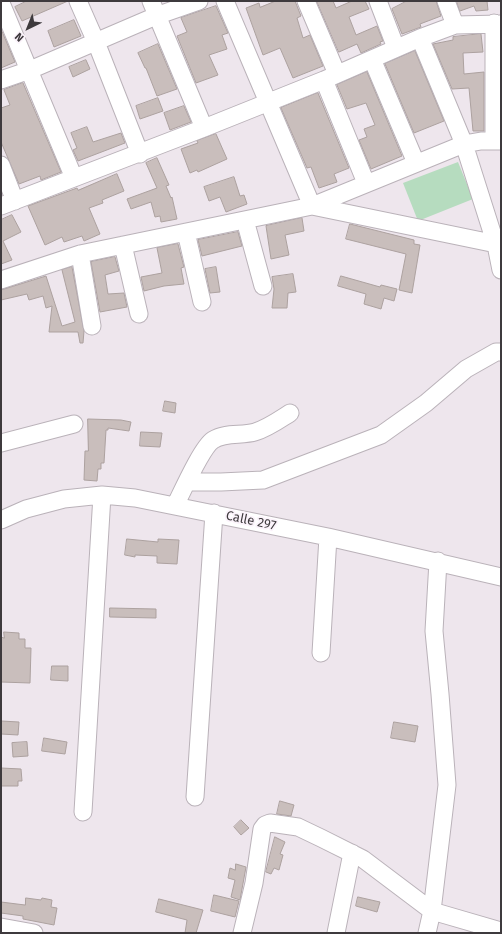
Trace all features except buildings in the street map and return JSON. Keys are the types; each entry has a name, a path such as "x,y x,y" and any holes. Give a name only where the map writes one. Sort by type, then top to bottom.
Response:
{"street":[{"path":"78,1 96,42 140,154"},
{"path":"1,80 30,70 96,42 153,8 199,1"},
{"path":"225,1 312,206"},
{"path":"306,1 366,183"},
{"path":"378,1 396,48"},
{"path":"446,1 455,25"},
{"path":"1,3 74,178"},
{"path":"153,8 204,128"},
{"path":"1,165 8,203 140,154 330,77 420,38 455,25 497,24 498,141 481,141 464,144 312,206 80,254 1,280"},
{"path":"420,38 464,144 499,245 501,270"},
{"path":"372,59 416,164"},
{"path":"312,206 499,245"},
{"path":"246,220 263,286"},
{"path":"186,232 202,302"},
{"path":"123,245 139,314"},
{"path":"80,254 92,326"},
{"path":"187,482 263,480 381,434 426,403 466,369 496,352 501,352"},
{"path":"176,506 207,445 214,439 234,434 254,432 267,427 290,413"},
{"path":"1,443 74,424"},
{"path":"83,812 102,495"},
{"name":"Calle 297","path":"1,520 26,509 64,499 102,495 135,498 328,537 501,577"},
{"path":"195,797 214,513"},
{"path":"321,653 328,537"},
{"path":"427,933 432,911 446,785 441,701 434,631 438,562"},
{"path":"242,933 254,883 262,829 265,825 270,823 298,827 352,853 363,859 432,911 501,932"},
{"path":"336,933 352,853"},
{"path":"1,927 34,933"}],"green space":[{"path":"458,162 473,199 418,221 403,183"}]}
